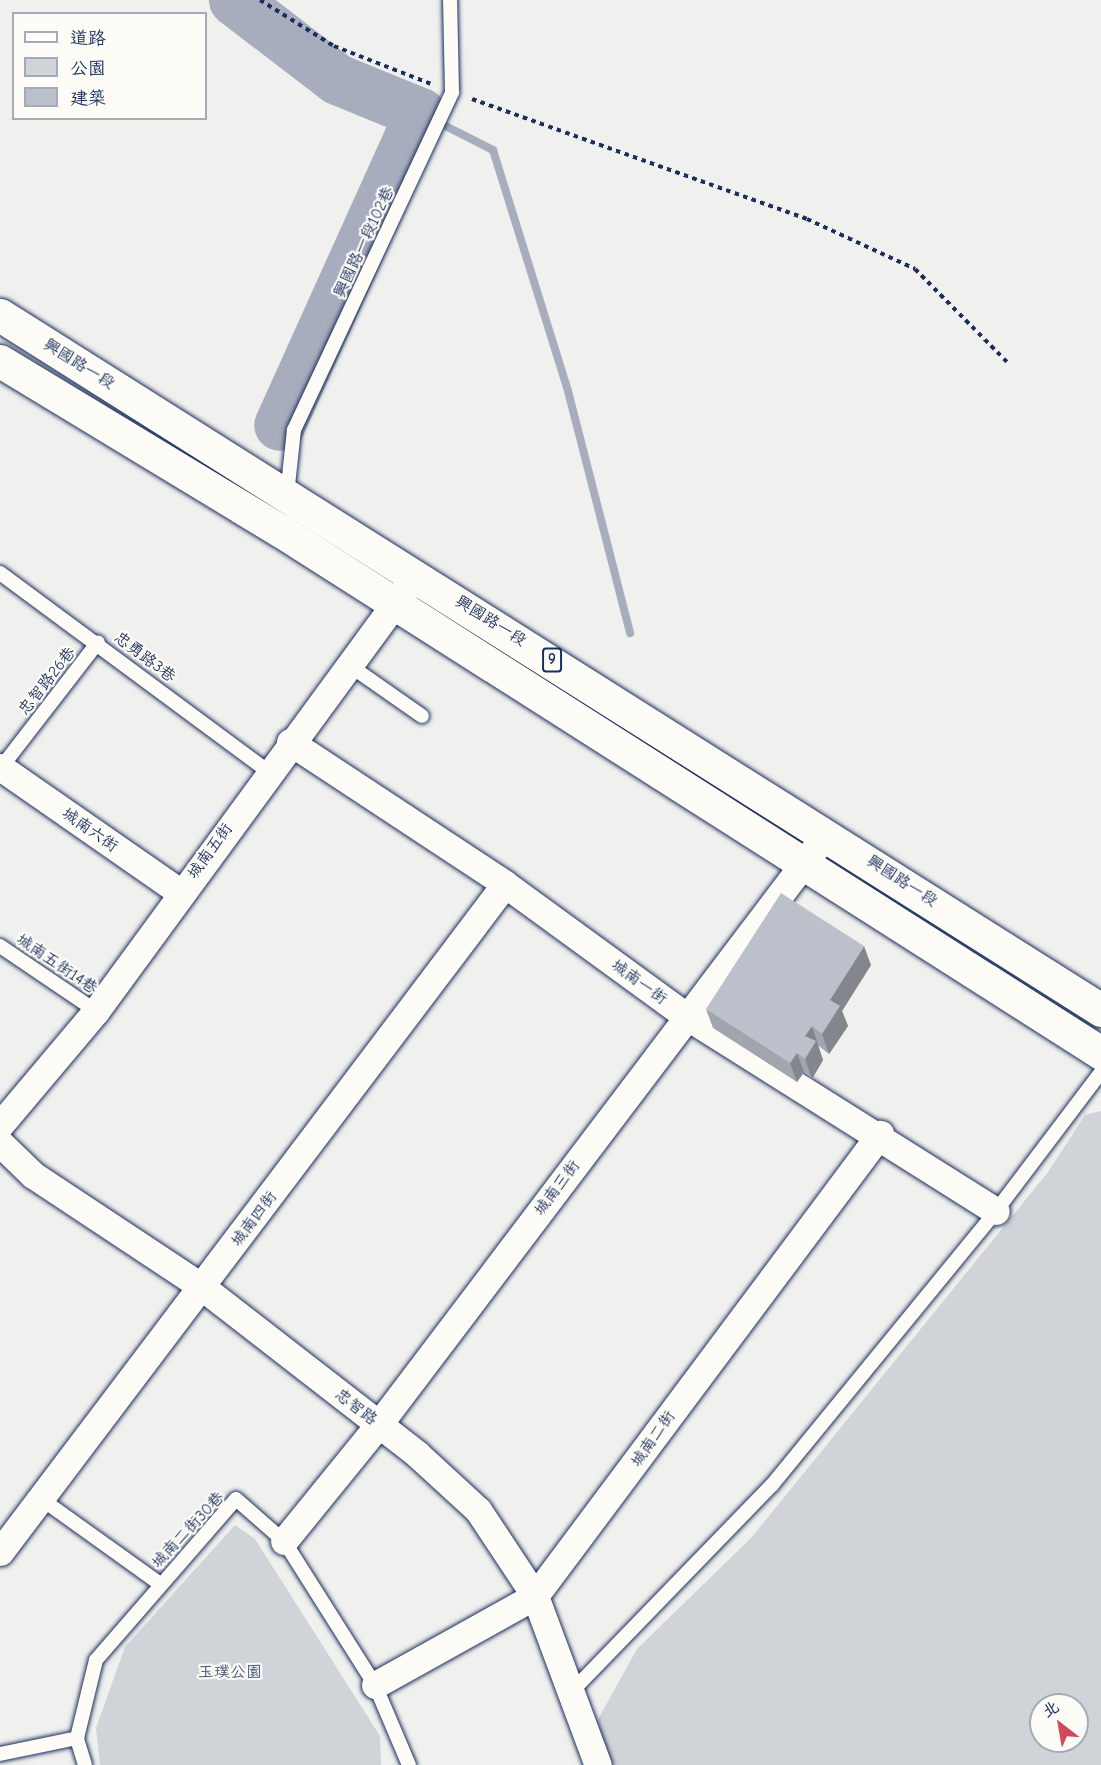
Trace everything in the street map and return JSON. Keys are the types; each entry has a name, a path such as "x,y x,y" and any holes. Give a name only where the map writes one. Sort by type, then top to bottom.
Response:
{"main road":[{"name":"興國路一段","path":"12,322 826,832 1101,1010"},
{"name":"9","path":"0,361 395,603 1101,1053"}],"street":[{"path":"0,361 12,322"},
{"name":"城南五街","path":"0,1125 96,1011 268,771 417,574"},
{"name":"城南一街","path":"290,742 505,884 686,1016 880,1134 996,1211"},
{"name":"城南六街","path":"0,768 181,892"},
{"name":"城南三街","path":"284,1541 379,1424 686,1016 804,865 826,832"},
{"name":"城南四街","path":"0,1552 505,884"},
{"name":"城南二街","path":"375,1685 536,1596 880,1134"},
{"name":"忠智路","path":"0,1143 33,1175 202,1287 379,1424 478,1510 536,1596 574,1689 598,1765"}],"lane":[{"name":"興國路一段102巷","path":"288,495 294,430 452,92 450,0"},
{"name":"忠勇路3巷","path":"0,573 98,642 268,771"},
{"name":"忠智路26巷","path":"0,768 98,642"},
{"path":"349,665 422,716"},
{"name":"城南五街14巷","path":"0,946 96,1011"},
{"path":"574,1689 772,1485 996,1211 1101,1072"},
{"path":"40,1498 160,1584"},
{"name":"城南二街30巷","path":"85,1765 78,1738 96,1660 236,1499 284,1541 375,1685 409,1765"},
{"path":"0,1754 78,1738"}],"path":[{"path":"260,0 334,46 452,92 807,219 915,269 1007,362"}],"green space":[{"path":"1101,1111 1101,1765 613,1765 596,1723 637,1649 751,1538 1048,1172 1085,1115"},
{"name":"玉璞公園","path":"235,1525 255,1539 380,1736 381,1765 100,1765 96,1728 125,1647"}],"building":[{"path":"781,893 864,946 830,1000 840,1006 822,1034 812,1026 805,1036 816,1041 805,1059 797,1053 790,1063 706,1009"}],"waterway":[{"path":"234,0 337,79 420,113 279,425"},
{"path":"420,113 493,150 568,391 630,633"}]}
